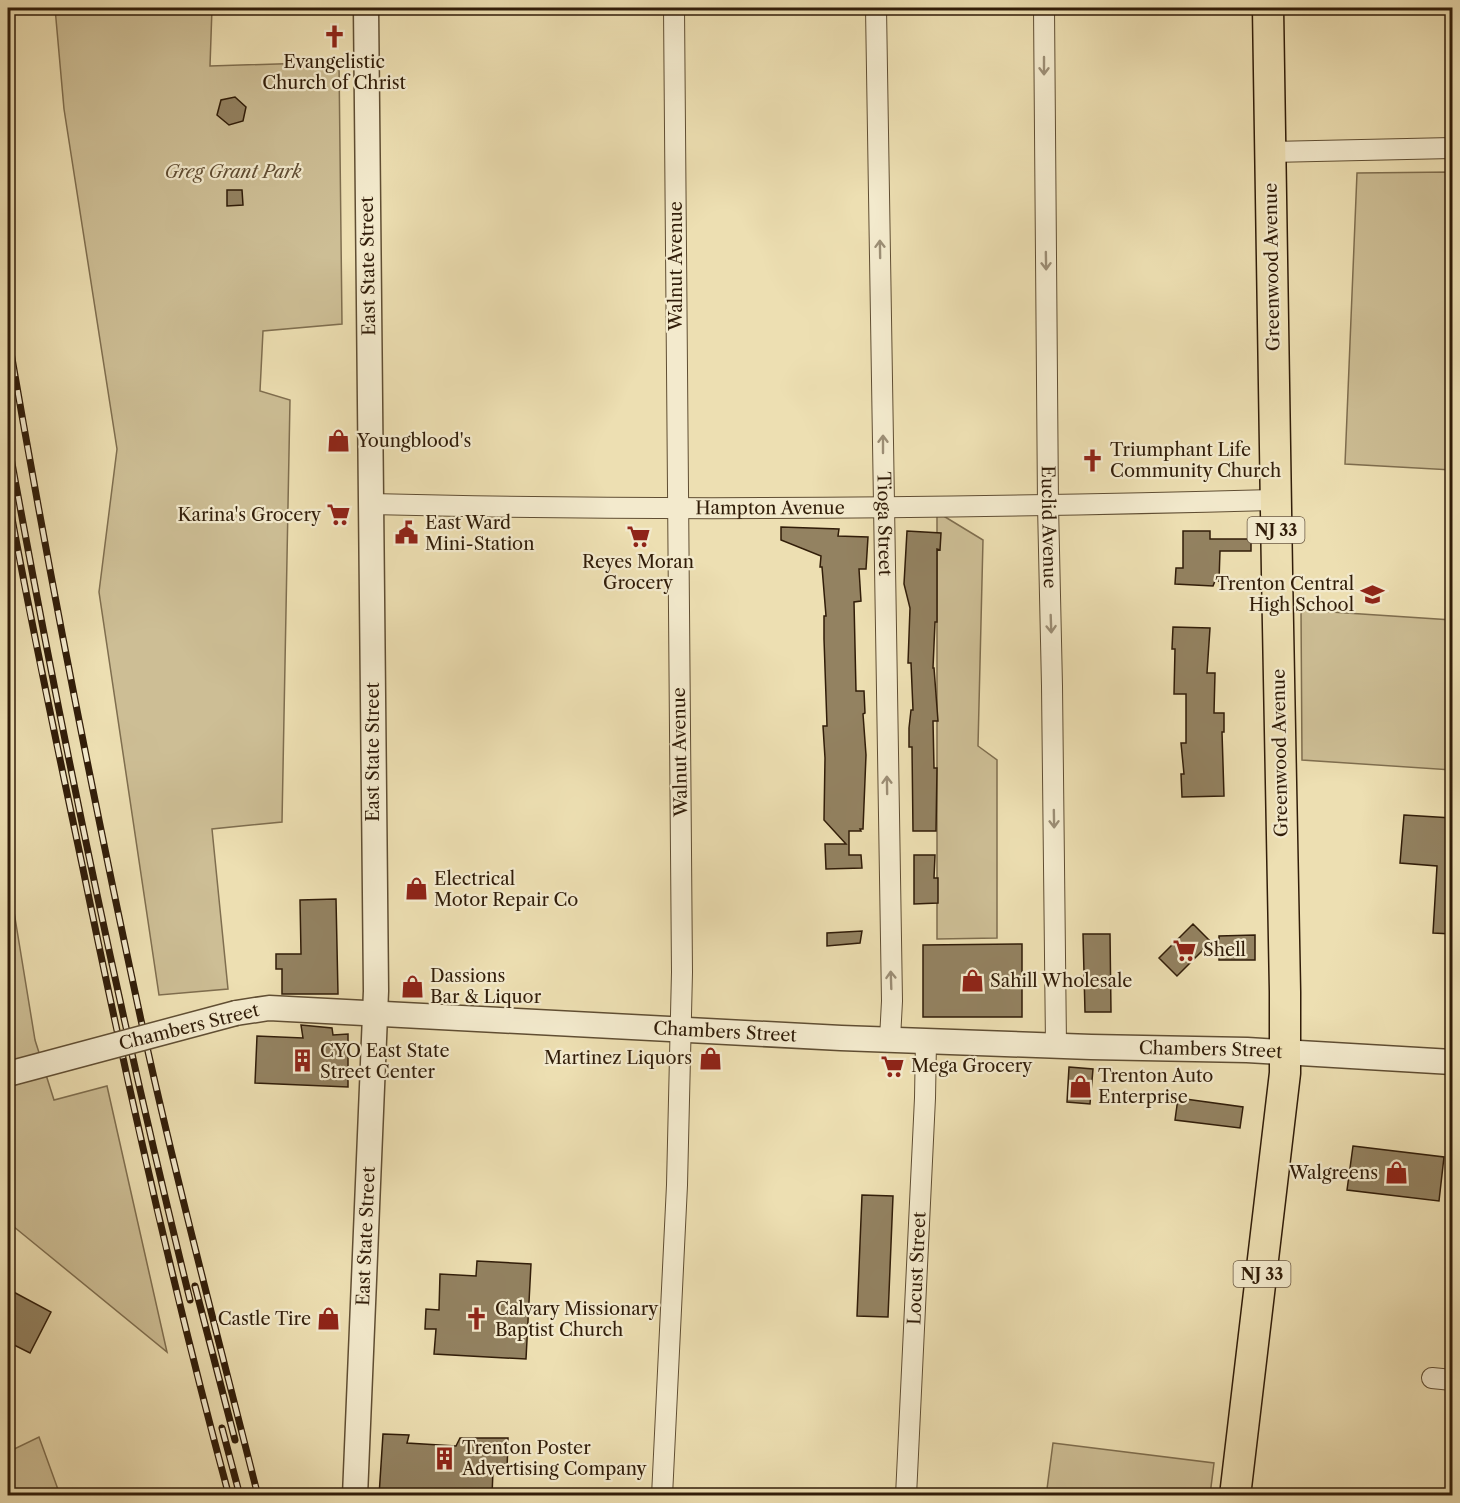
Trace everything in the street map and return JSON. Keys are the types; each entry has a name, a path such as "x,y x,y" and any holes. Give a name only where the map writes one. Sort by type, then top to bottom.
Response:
{"main road":[{"name":"Greenwood Avenue","path":"1235,1496 1284,1088 1285,992 1268,8"}],"street":[{"name":"East State Street","path":"355,1496 375,1014 366,8"},
{"name":"Walnut Avenue","path":"662,1496 681,1030 674,8"},
{"name":"Tioga Street","path":"876,8 892,1001 890,1039"},
{"name":"Euclid Avenue","path":"1044,8 1056,1045"},
{"path":"1270,152 1452,148"},
{"name":"Hampton Avenue","path":"371,504 552,508 883,507 1276,500"},
{"name":"Chambers Street","path":"8,1074 236,1013 269,1008 681,1030 926,1041 1284,1052 1452,1062"},
{"name":"Locust Street","path":"906,1496 926,1041"},
{"path":"1432,1378 1452,1380"}],"green space":[{"name":"Greg Grant Park","path":"55,8 212,8 210,66 339,62 342,324 263,331 260,391 290,400 282,822 212,829 228,989 159,995 99,592 117,449 64,109"},
{"path":"1452,172 1452,470 1345,464 1357,173"},
{"path":"937,512 983,540 978,746 997,760 997,938 937,939"},
{"path":"1301,610 1452,620 1452,770 1302,760"},
{"path":"8,875 35,1040 54,1100 107,1086 167,1352 8,1222"},
{"path":"39,1437 60,1495 8,1495 8,1452"},
{"path":"1053,1443 1214,1463 1210,1495 1091,1496 1047,1489"}],"building":[{"path":"235,97 246,107 243,121 229,125 217,115 221,100"},
{"path":"227,190 242,190 243,205 227,206"},
{"path":"781,527 839,529 838,536 868,537 866,569 859,569 861,601 854,602 856,691 864,691 865,713 863,714 866,755 863,829 849,831 849,855 861,855 862,868 826,869 825,844 846,844 824,820 823,726 827,726 824,639 824,616 826,616 822,567 820,567 821,556 781,540"},
{"path":"907,531 941,533 940,550 937,549 937,622 935,622 933,668 938,721 933,721 934,768 937,768 936,831 913,831 912,747 909,747 909,728 911,710 913,710 911,663 908,663 910,608 904,584"},
{"path":"1183,531 1210,531 1210,539 1251,539 1251,551 1220,551 1219,581 1215,581 1213,586 1175,584 1176,568 1183,568"},
{"path":"1173,627 1210,628 1207,673 1215,673 1214,713 1224,713 1224,732 1222,732 1224,796 1182,797 1181,774 1184,774 1181,743 1186,743 1186,694 1174,694"},
{"path":"1404,815 1452,818 1452,934 1433,933 1437,866 1400,863"},
{"path":"914,855 935,855 934,878 938,878 938,903 914,904"},
{"path":"336,899 338,994 282,994 282,969 276,969 276,954 301,954 300,900"},
{"name":"Shell","path":"1193,924 1211,942 1177,976 1159,958"},
{"path":"862,931 860,943 827,946 827,933"},
{"path":"1083,934 1110,934 1111,1012 1085,1012"},
{"name":"Shell","path":"1255,935 1255,960 1219,960 1219,936"},
{"name":"Sahill Wholesale","path":"1022,944 1022,1017 923,1017 923,945"},
{"name":"CYO East State Street Center","path":"301,1025 332,1028 333,1035 348,1034 348,1087 255,1083 257,1036 303,1038"},
{"name":"Trenton Auto Enterprise","path":"1069,1067 1093,1069 1090,1104 1067,1102"},
{"path":"1178,1098 1243,1107 1240,1128 1175,1120"},
{"name":"Walgreens","path":"1353,1146 1444,1157 1439,1201 1347,1190"},
{"path":"862,1195 893,1196 888,1317 857,1316"},
{"name":"Calvary Missionary Baptist Church","path":"477,1261 531,1264 526,1359 434,1354 436,1329 425,1329 426,1309 439,1310 440,1274 476,1276"},
{"path":"8,1289 51,1312 30,1353 8,1342"},
{"name":"Trenton Poster Advertising Company","path":"383,1434 409,1435 407,1443 456,1446 460,1438 508,1438 507,1471 493,1470 492,1496 379,1496"}],"railway":[{"path":"8,335 71,678 141,1020 183,1199 258,1496"},
{"path":"8,441 92,872 139,1086 190,1300"},
{"path":"8,496 44,683 133,1105 229,1496"},
{"path":"195,1286 235,1440"},
{"path":"222,1428 240,1496"}],"place":[{"name":"Evangelistic Church of Christ","path":"334,36"},
{"name":"Youngblood's","path":"339,441"},
{"name":"Triumphant Life Community Church","path":"1092,460"},
{"name":"Karina's Grocery","path":"339,515"},
{"name":"East Ward Mini-Station","path":"407,533"},
{"name":"Reyes Moran Grocery","path":"638,536"},
{"name":"Trenton Central High School","path":"1372,594"},
{"name":"Electrical Motor Repair Co","path":"416,889"},
{"name":"Shell","path":"1185,950"},
{"name":"Sahill Wholesale","path":"972,981"},
{"name":"Dassions Bar & Liquor","path":"412,986"},
{"name":"Martinez Liquors","path":"710,1058"},
{"name":"CYO East State Street Center","path":"302,1061"},
{"name":"Mega Grocery","path":"893,1066"},
{"name":"Trenton Auto Enterprise","path":"1080,1086"},
{"name":"Walgreens","path":"1396,1173"},
{"name":"Castle Tire","path":"329,1319"},
{"name":"Calvary Missionary Baptist Church","path":"477,1319"},
{"name":"Trenton Poster Advertising Company","path":"444,1458"}]}
